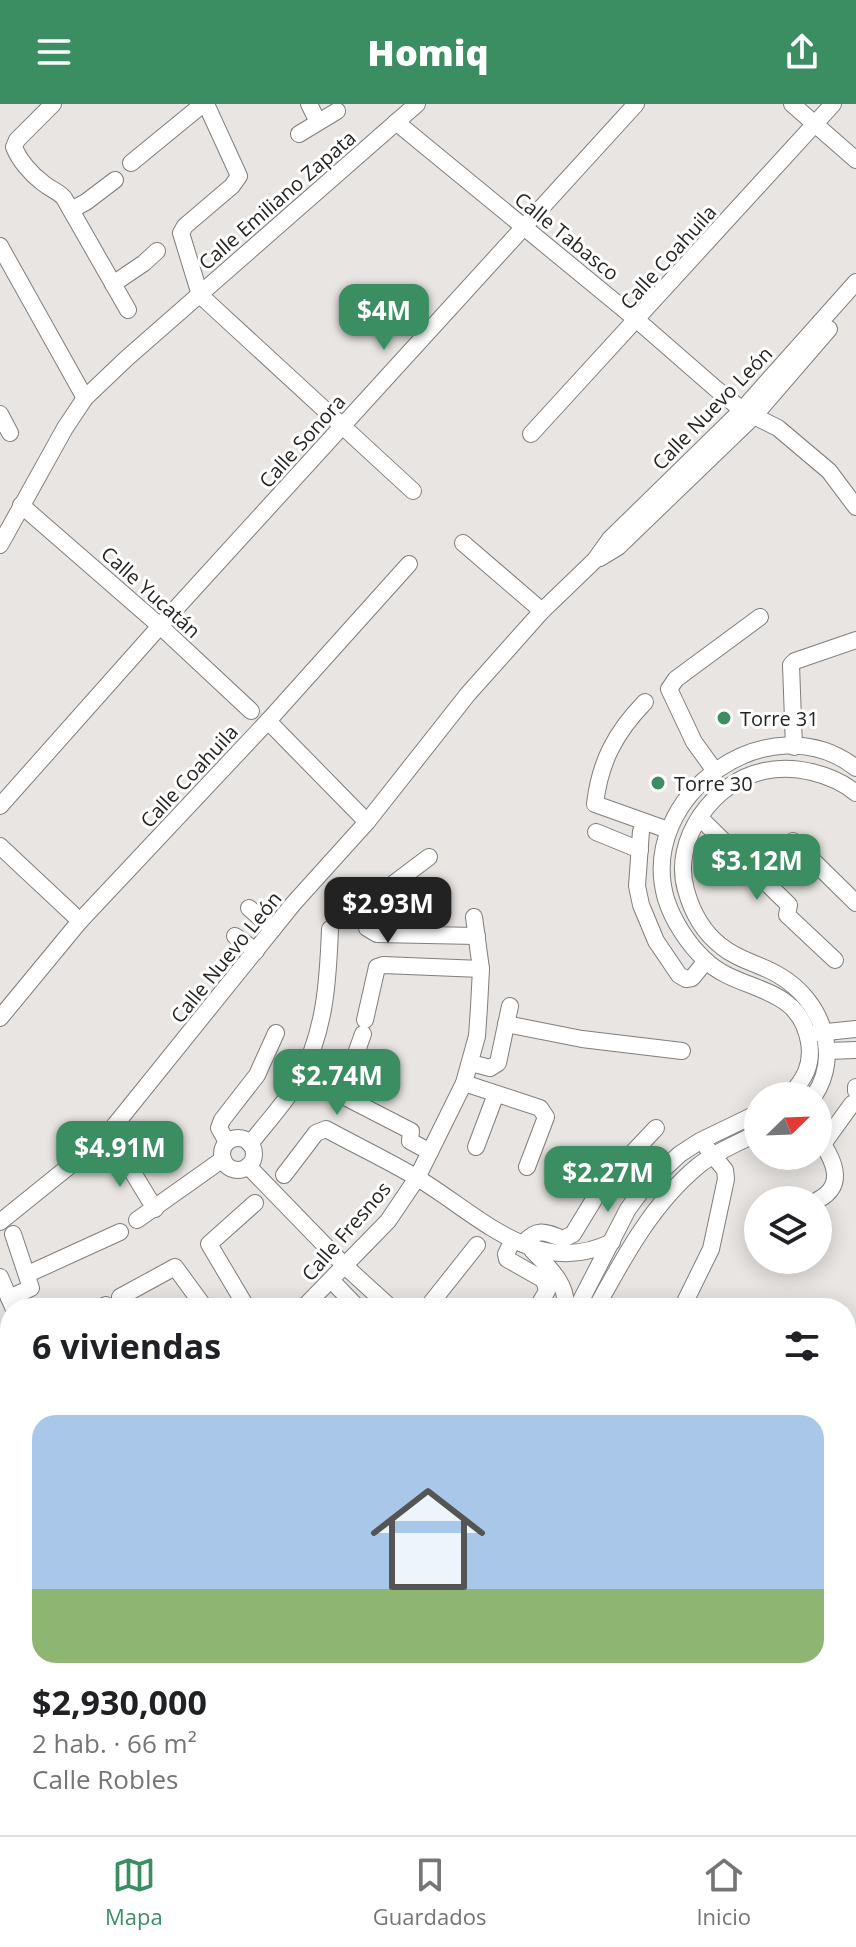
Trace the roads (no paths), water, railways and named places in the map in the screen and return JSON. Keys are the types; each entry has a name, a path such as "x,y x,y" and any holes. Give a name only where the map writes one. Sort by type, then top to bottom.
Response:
{"street":[{"path":"131,163 204,104 239,176 181,233 200,295 413,491"},
{"path":"309,104 318,122"},
{"name":"Calle Emiliano Zapata","path":"0,545 85,398 417,104"},
{"name":"Calle Sonora","path":"0,806 636,104"},
{"path":"792,104 856,160"},
{"name":"Calle Coahuila","path":"531,434 833,104"},
{"path":"43,107 17,140 14,147 17,156 39,180 58,191 128,310"},
{"path":"299,134 337,111"},
{"name":"Calle Tabasco","path":"396,122 748,413 778,428 829,471 856,507"},
{"path":"71,210 115,180"},
{"path":"0,246 85,398"},
{"path":"113,284 157,251"},
{"name":"Calle Nuevo León","path":"748,413 856,282"},
{"name":"Calle Nuevo León","path":"0,1221 93,1147 115,1125 273,929 367,822 468,694 542,611 595,560 610,539 748,413 856,298"},
{"path":"0,414 10,433"},
{"name":"Calle Yucatán","path":"21,505 160,626 251,711"},
{"path":"463,543 542,611"},
{"name":"Calle Coahuila","path":"0,1018 80,921 268,721 409,564"},
{"path":"715,771 694,742 669,689 676,679 760,617"},
{"path":"794,747 791,665 856,640"},
{"path":"645,702 623,724 609,749 595,804 668,830"},
{"path":"268,721 367,822"},
{"path":"821,1082 827,1051 816,1033 781,998 706,961 681,931 666,898 663,868 668,830 684,801 699,782 735,758 758,750 794,747 827,753 856,768"},
{"path":"800,1082 807,1073 816,1033 810,1001 792,983 777,974 728,952 701,926 682,875 685,844 714,799 749,776 796,769 832,778 856,793"},
{"path":"699,782 714,799"},
{"path":"700,818 789,905 787,915 835,960"},
{"path":"641,831 637,886 641,905 656,941 679,975 686,979 692,978 706,961"},
{"path":"596,832 640,850"},
{"path":"793,841 856,903"},
{"path":"0,846 80,921"},
{"path":"429,857 368,903 364,911 367,928 377,934 477,936"},
{"path":"249,908 273,929"},
{"name":"Calle Fresnos","path":"313,1298 388,1221 417,1178 464,1083 477,1036 481,969 474,917"},
{"path":"250,1144 298,1081 316,1040 327,991 330,929"},
{"path":"235,936 256,951"},
{"path":"430,1152 410,1141 411,1131 341,1095 364,1027 377,967 481,969"},
{"path":"471,1063 490,1068 498,1063 510,1006"},
{"path":"506,1024 582,1039 682,1051"},
{"path":"816,1033 856,1029"},
{"path":"137,1220 155,1209 225,1151 239,1139 250,1144 254,1155 248,1166 237,1170 231,1168 225,1151 219,1128 257,1075 276,1033"},
{"path":"827,1051 856,1050"},
{"path":"464,1083 544,1112 546,1117 527,1167"},
{"path":"476,1147 496,1094"},
{"path":"832,1124 855,1094"},
{"path":"582,1298 628,1209 645,1186 680,1154 744,1120"},
{"path":"543,1298 547,1291 544,1280 507,1259 506,1254 534,1232 543,1231 563,1239 573,1234 604,1183 656,1128"},
{"path":"284,1175 316,1133 326,1129 417,1178 522,1244 562,1285 565,1298"},
{"path":"602,1298 646,1223 697,1167 744,1140"},
{"path":"687,1298 711,1249 726,1179 725,1170 700,1141"},
{"path":"118,1148 155,1209"},
{"path":"832,1162 835,1167 832,1186"},
{"path":"248,1166 380,1298"},
{"path":"241,1298 209,1244 255,1203"},
{"path":"28,1274 120,1232"},
{"path":"13,1234 31,1288 18,1298"},
{"path":"522,1244 572,1255 592,1252 612,1242"},
{"path":"435,1298 477,1245"},
{"path":"120,1298 175,1267 198,1298"},
{"path":"0,1277 10,1298"},
{"path":"331,1280 348,1298"}],"place":[{"name":"Torre 31","path":"724,718"},
{"name":"Torre 30","path":"658,783"}]}
